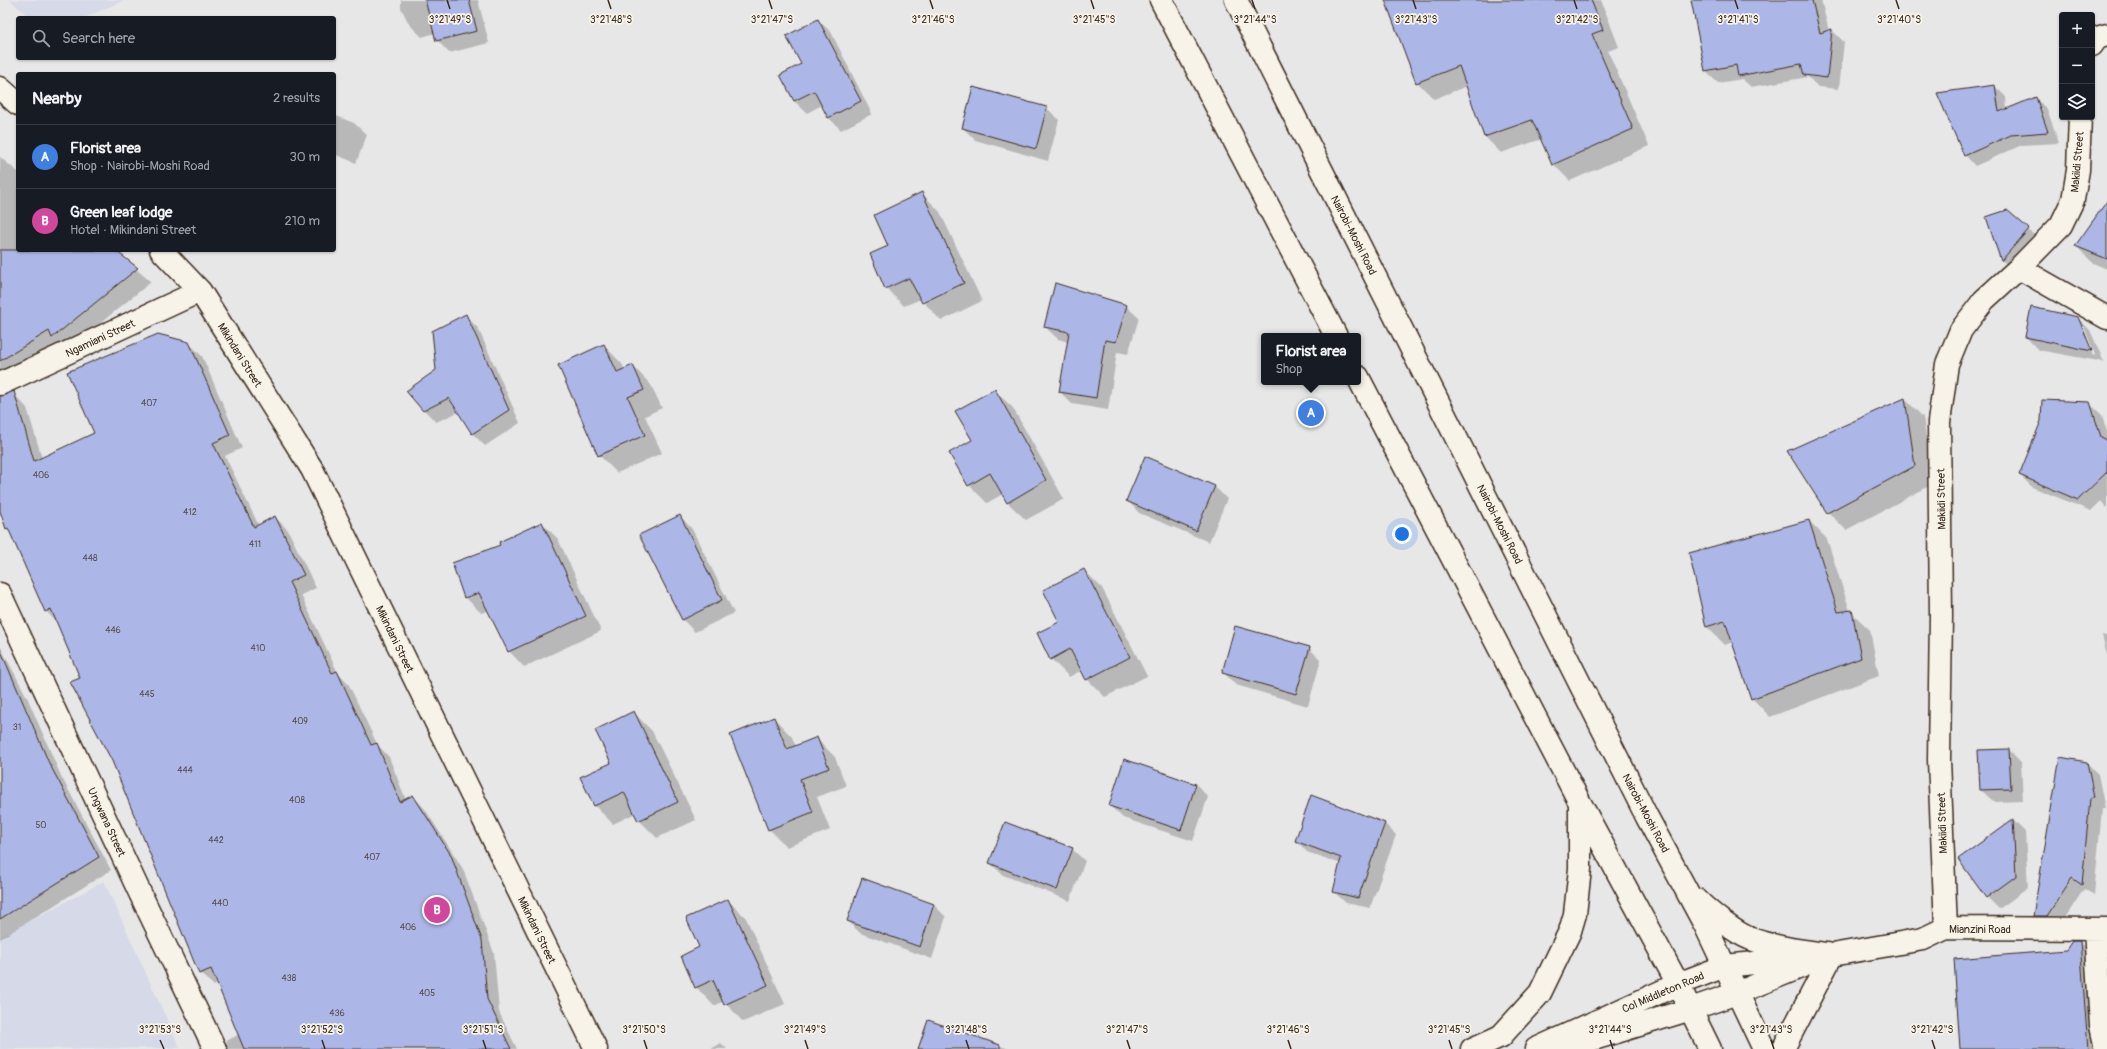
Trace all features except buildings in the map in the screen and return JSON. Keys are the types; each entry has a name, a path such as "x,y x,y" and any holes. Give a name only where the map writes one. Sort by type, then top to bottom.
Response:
{"main road":[{"path":"1161,0 1334,333"},
{"name":"Nairobi-Moshi Road","path":"1238,4 1647,816 1688,892 1764,1049"},
{"path":"2095,41 2097,38 2107,35"},
{"path":"0,88 16,102"},
{"name":"Makiidi Street","path":"1946,928 1939,760 1941,615 1939,422 1947,364 1961,330 1984,300 2019,268 2061,225 2073,200 2078,170 2080,120"},
{"name":"Mikindani Street","path":"163,252 200,291 312,469 596,1049"},
{"path":"2019,268 2107,318"},
{"name":"Ngamiani Street","path":"0,384 200,291"},
{"path":"1361,383 1579,801 1678,984 1710,1049"},
{"name":"Ungwana Street","path":"0,594 215,1049"},
{"path":"1472,1049 1496,1043 1540,993 1570,931 1575,914 1580,869 1579,801"},
{"path":"1688,892 1710,912 1750,938 1786,948 1832,955 1783,1049"},
{"name":"Mianzini Road","path":"1832,955 1923,939 1946,928 2101,929"},
{"path":"2101,929 2101,1026 2106,1049"},
{"name":"Col Middleton Road","path":"1536,1049 1678,984 1725,966 1832,955"},
{"name":"Col Middleton Road","path":"1568,1049 1737,993 1758,983 1832,955"}],"shaded area":[{"path":"10,0 124,0 88,16 28,16"},
{"path":"104,881 180,1048 0,1049 0,937"}],"place":[{"name":"Florist area","path":"1311,413"},
{"name":"Green leaf lodge","path":"437,910"}]}
